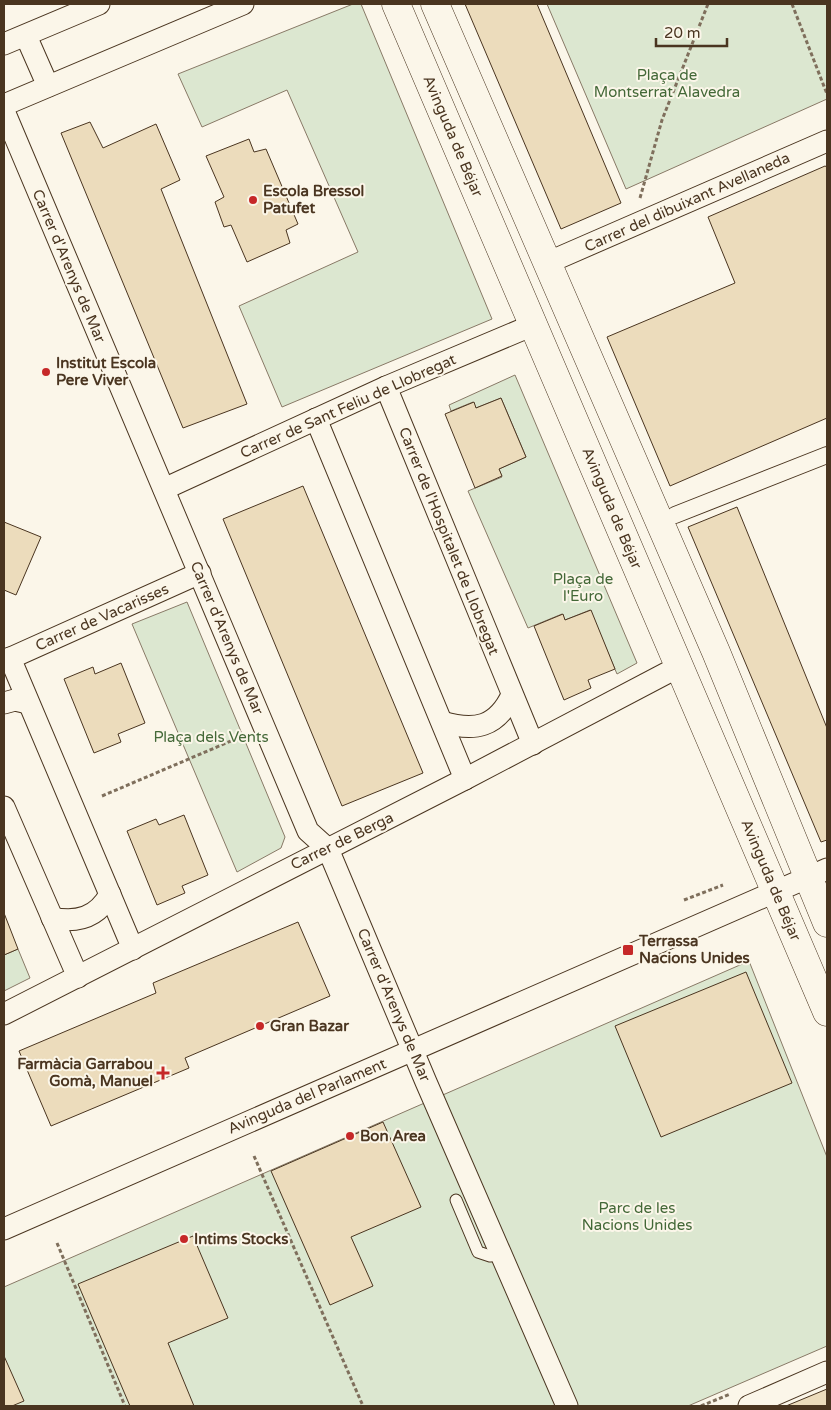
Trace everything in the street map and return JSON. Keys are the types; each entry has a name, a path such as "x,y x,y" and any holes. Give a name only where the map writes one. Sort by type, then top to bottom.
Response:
{"main road":[{"name":"Avinguda de Béjar","path":"396,4 827,1012"},
{"path":"435,4 716,652 818,873 827,924"}],"street":[{"path":"4,44 99,4"},
{"path":"4,105 243,4"},
{"path":"26,36 48,86"},
{"name":"Carrer d'Arenys de Mar","path":"4,111 308,831 328,849 413,1052 567,1406"},
{"name":"Carrer del dibuixant Avellaneda","path":"547,263 827,141"},
{"name":"Carrer de Sant Feliu de Llobregat","path":"164,489 386,387 534,325"},
{"name":"Carrer de l'Hospitalet de Llobregat","path":"386,387 533,744"},
{"path":"316,419 465,779"},
{"path":"675,515 827,455"},
{"name":"Carrer de Vacarisses","path":"7,659 200,573"},
{"path":"7,659 28,703 132,949"},
{"name":"Carrer de Berga","path":"4,1014 533,744 680,666"},
{"path":"442,722 462,728 486,724 504,712 512,695"},
{"path":"4,703 15,700 28,703"},
{"path":"4,807 78,977"},
{"name":"Avinguda del Parlament","path":"4,1229 269,1112 413,1052 818,873"},
{"path":"52,918 69,921 85,917 103,907 110,894"},
{"path":"749,1406 827,1372"}],"lane":[{"path":"456,1200 478,1252 490,1256 501,1254"}],"path":[{"path":"640,198 662,120 708,4"},
{"path":"792,4 827,94"},
{"path":"102,796 246,735"},
{"path":"684,900 723,885"},
{"path":"254,1156 362,1406"},
{"path":"57,1243 125,1406"}],"green space":[{"path":"353,4 361,4 492,319 282,407 239,306 358,252 287,90 202,127 178,74"},
{"name":"Plaça de Montserrat Alavedra","path":"547,4 827,4 827,99 626,189"},
{"name":"Plaça de l'Euro","path":"515,375 637,663 617,674 590,610 565,620 562,614 528,628 468,491 502,477 499,469 526,457 501,398 476,408 473,402 451,411 449,405"},
{"name":"Plaça dels Vents","path":"187,602 285,837 281,848 237,872 132,624"},
{"path":"18,949 30,978 4,991 4,955"},
{"name":"Parc de les Nacions Unides","path":"749,961 827,1157 827,1346 688,1406 4,1406 4,1287"}],"building":[{"path":"465,4 537,4 621,203 561,229"},
{"path":"90,122 103,148 156,124 180,180 161,189 247,404 183,428 61,133"},
{"name":"Escola Bressol Patufet","path":"249,139 254,152 266,149 298,224 286,230 290,243 247,262 231,225 224,227 215,202 224,197 206,156"},
{"path":"825,166 827,167 827,418 670,486 607,337 735,283 708,217"},
{"path":"501,398 526,457 499,469 502,476 475,488 445,414 474,402 476,408"},
{"path":"303,486 423,773 342,806 223,519"},
{"path":"737,507 827,728 827,840 821,842 688,527"},
{"path":"4,522 41,537 16,595 4,590"},
{"path":"591,610 615,669 588,680 591,688 564,700 534,626 563,614 565,620"},
{"path":"121,663 145,723 118,734 121,742 94,753 64,679 93,667 95,674"},
{"path":"184,815 208,875 182,886 185,893 157,905 127,831 156,819 159,825"},
{"path":"4,913 18,949 4,955"},
{"path":"298,922 330,996 185,1058 189,1068 51,1126 19,1051 156,993 153,983"},
{"path":"746,972 792,1083 661,1137 615,1026"},
{"path":"383,1122 421,1207 351,1237 373,1286 330,1305 271,1171"},
{"path":"193,1236 228,1318 168,1343 194,1406 130,1406 78,1284"},
{"path":"4,1356 24,1401 12,1406 4,1406"},
{"path":"827,1389 827,1406 786,1406"}],"place":[{"name":"Escola Bressol Patufet","path":"253,200"},
{"name":"Institut Escola Pere Viver","path":"46,372"},
{"name":"Terrassa Nacions Unides","path":"628,950"},
{"name":"Gran Bazar","path":"260,1026"},
{"name":"Farmàcia Garrabou Gomà, Manuel","path":"163,1073"},
{"name":"Bon Area","path":"350,1136"},
{"name":"Intims Stocks","path":"184,1239"}]}
